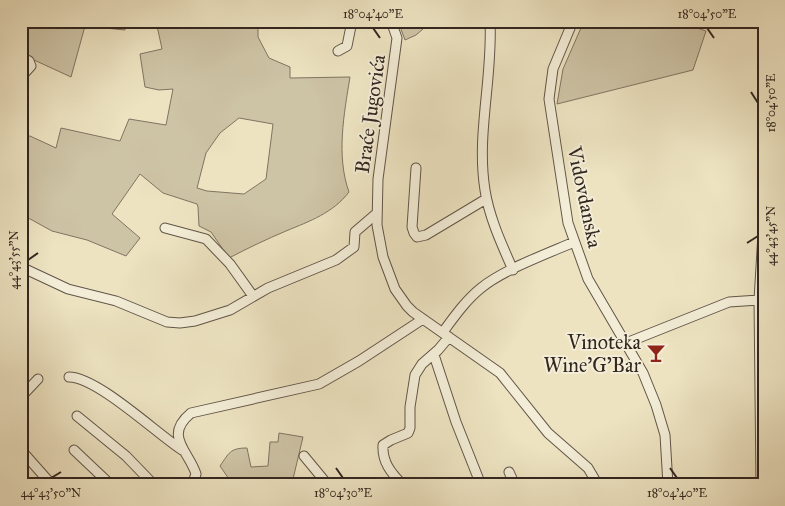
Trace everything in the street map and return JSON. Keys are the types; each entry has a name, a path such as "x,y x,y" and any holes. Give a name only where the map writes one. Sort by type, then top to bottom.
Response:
{"street":[{"path":"338,51 347,46 351,26 350,21"},
{"name":"Braće Jugovića","path":"391,21 397,38 378,179 376,214 378,236 383,257 396,288 407,306 500,373 548,434 588,468 598,485"},
{"path":"490,21 488,85 483,148 484,189 501,242 514,270"},
{"name":"Vidovdanska","path":"574,21 553,69 549,99 564,201 574,242 588,279 643,373 656,405 664,435 668,485"},
{"path":"21,56 29,61 31,66 21,77"},
{"path":"416,168 412,227 417,236 426,235 486,199"},
{"path":"21,267 68,289 116,301 167,322 188,322 211,317 230,310 253,296 336,260 354,247 355,232 376,214"},
{"path":"761,485 763,448 759,300 764,217"},
{"path":"165,228 206,239 230,264 253,296"},
{"path":"403,485 385,463 383,447 386,442 408,434 415,375 422,364 434,354 476,292 483,286 574,242"},
{"path":"626,343 730,302 759,300"},
{"path":"192,485 196,474 182,450 178,438 180,426 191,413 318,384 359,361 423,319"},
{"path":"434,354 456,422 481,485"},
{"path":"69,377 81,379 92,384 125,406 182,450"},
{"path":"21,396 38,379"},
{"path":"78,416 126,456 154,485"},
{"path":"21,450 52,485"},
{"path":"74,450 111,485"},
{"path":"304,456 328,485"},
{"path":"509,472 515,485"}],"shaded area":[{"path":"21,21 126,21 125,30 85,26 71,77 21,54"},
{"path":"156,21 258,21 258,37 269,58 290,67 290,78 350,77 342,135 343,164 349,192 336,206 320,216 229,258 211,232 199,226 197,204 163,193 140,174 112,214 140,238 126,256 87,240 52,231 21,214 21,137 30,136 56,148 61,128 120,141 129,119 166,125 173,89 159,90 145,87 140,54 162,49","holes":["239,118 273,124 266,179 244,194 207,191 197,188 206,153 220,133"]},
{"path":"398,21 423,21 423,29 405,40"},
{"path":"584,21 677,21 706,31 693,70 557,104 563,69"},
{"path":"279,433 303,437 293,479 285,485 233,485 220,466 228,455 233,450 247,448 251,467 268,466 270,442 278,442"}],"place":[{"name":"Vinoteka Wine'G'Bar","path":"656,353"}]}
